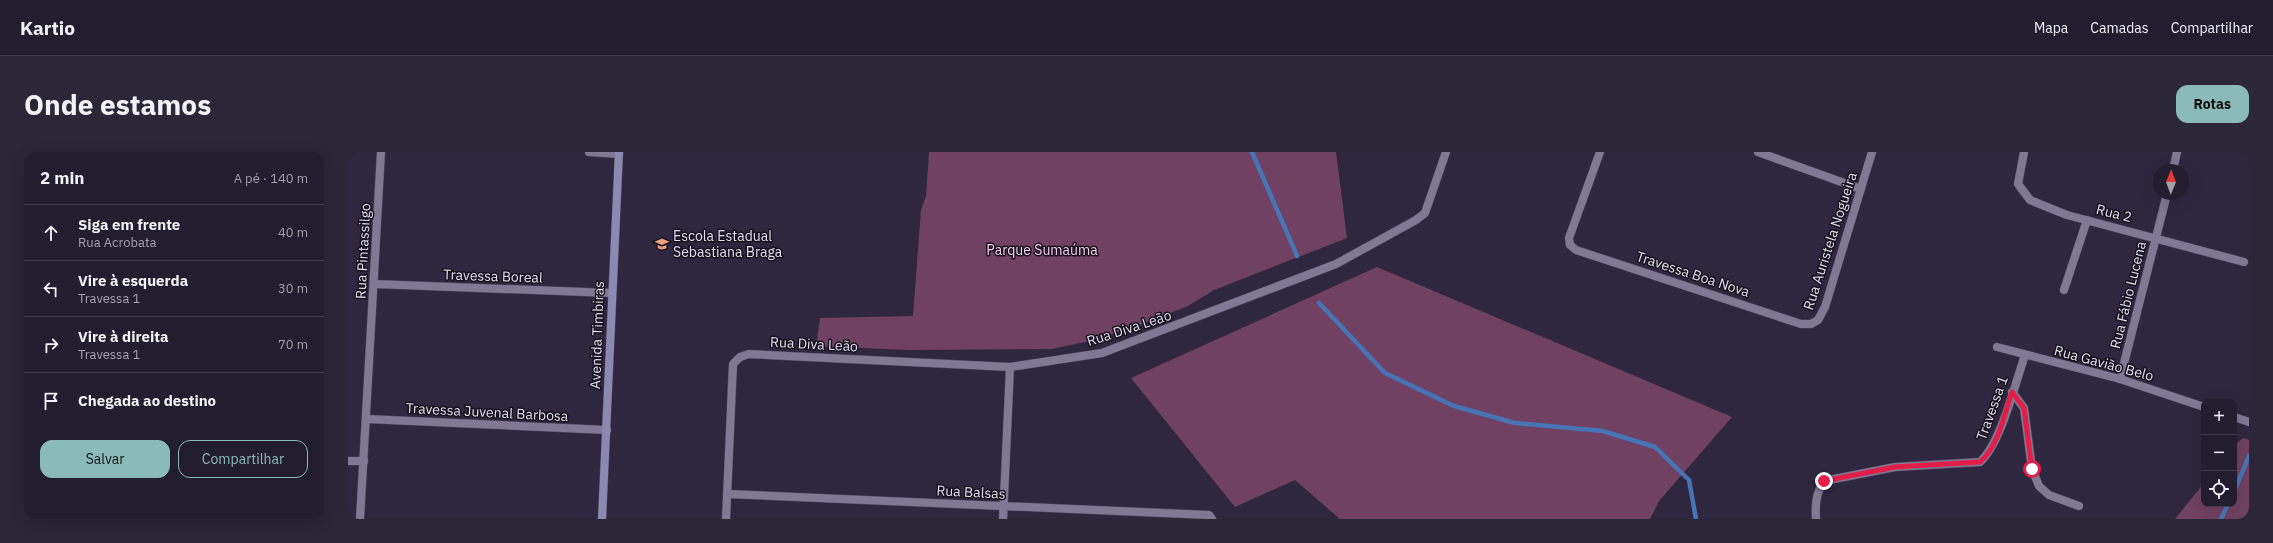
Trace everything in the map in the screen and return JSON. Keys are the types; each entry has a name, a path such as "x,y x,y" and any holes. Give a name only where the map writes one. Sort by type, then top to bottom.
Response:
{"street":[{"name":"Rua Pintassilgo","path":"360,519 375,284 381,152"},
{"path":"589,152 619,153"},
{"name":"Rua Diva Leão","path":"727,494 733,364 740,357 749,354 1010,367 1102,353 1336,264 1416,220 1424,213 1446,152"},
{"name":"Travessa Boa Nova","path":"1600,152 1569,238 1570,245 1576,250 1801,324"},
{"path":"1758,152 1861,189"},
{"name":"Rua Auristela Nogueira","path":"1801,324 1810,324 1818,320 1825,307 1872,152"},
{"name":"Rua 2","path":"2024,152 2018,184 2030,200 2067,215 2244,262"},
{"path":"2174,164 2177,152"},
{"name":"Avenida Timbiras","path":"602,519 607,430 611,293 619,153"},
{"name":"Rua Fábio Lucena","path":"2120,379 2166,200"},
{"path":"2064,290 2087,220"},
{"name":"Travessa Boreal","path":"375,284 611,293"},
{"name":"Rua Gavião Belo","path":"1997,347 2120,379 2201,406"},
{"name":"Travessa 1","path":"1816,519 1816,499 1820,487 1824,481 1895,467 1980,462 1987,456 1996,439 2025,355"},
{"path":"1003,519 1010,367"},
{"path":"2012,392 2024,408 2032,469 2039,486 2048,495 2079,506"},
{"path":"2237,418 2249,422"},
{"name":"Travessa Juvenal Barbosa","path":"366,419 607,430"},
{"path":"348,461 364,461"},
{"path":"726,519 727,494"},
{"name":"Rua Balsas","path":"727,494 1208,515 1212,519"}],"green space":[{"name":"Parque Sumaúma","path":"929,152 1336,152 1347,238 1214,290 1188,306 1140,325 1090,341 1052,349 909,350 816,346 820,318 913,316 921,210 926,196"},
{"path":"1377,267 1732,417 1659,501 1650,519 1340,519 1295,480 1235,507 1131,378"},
{"path":"2243,438 2249,440 2249,519 2175,519 2201,487 2201,507 2237,507 2237,443"}],"waterway":[{"path":"1252,152 1297,256"},
{"path":"1319,303 1385,373 1454,406 1515,423 1603,431 1655,447 1689,480 1696,519"},
{"path":"2237,485 2249,456"},
{"path":"2221,519 2227,507"}],"place":[{"name":"Escola Estadual Sebastiana Braga","path":"662,244"}],"route":[{"path":"1824,481 1895,467 1980,462 1987,456 1996,439 2012,392 2024,408 2028,426 2032,469"}]}
